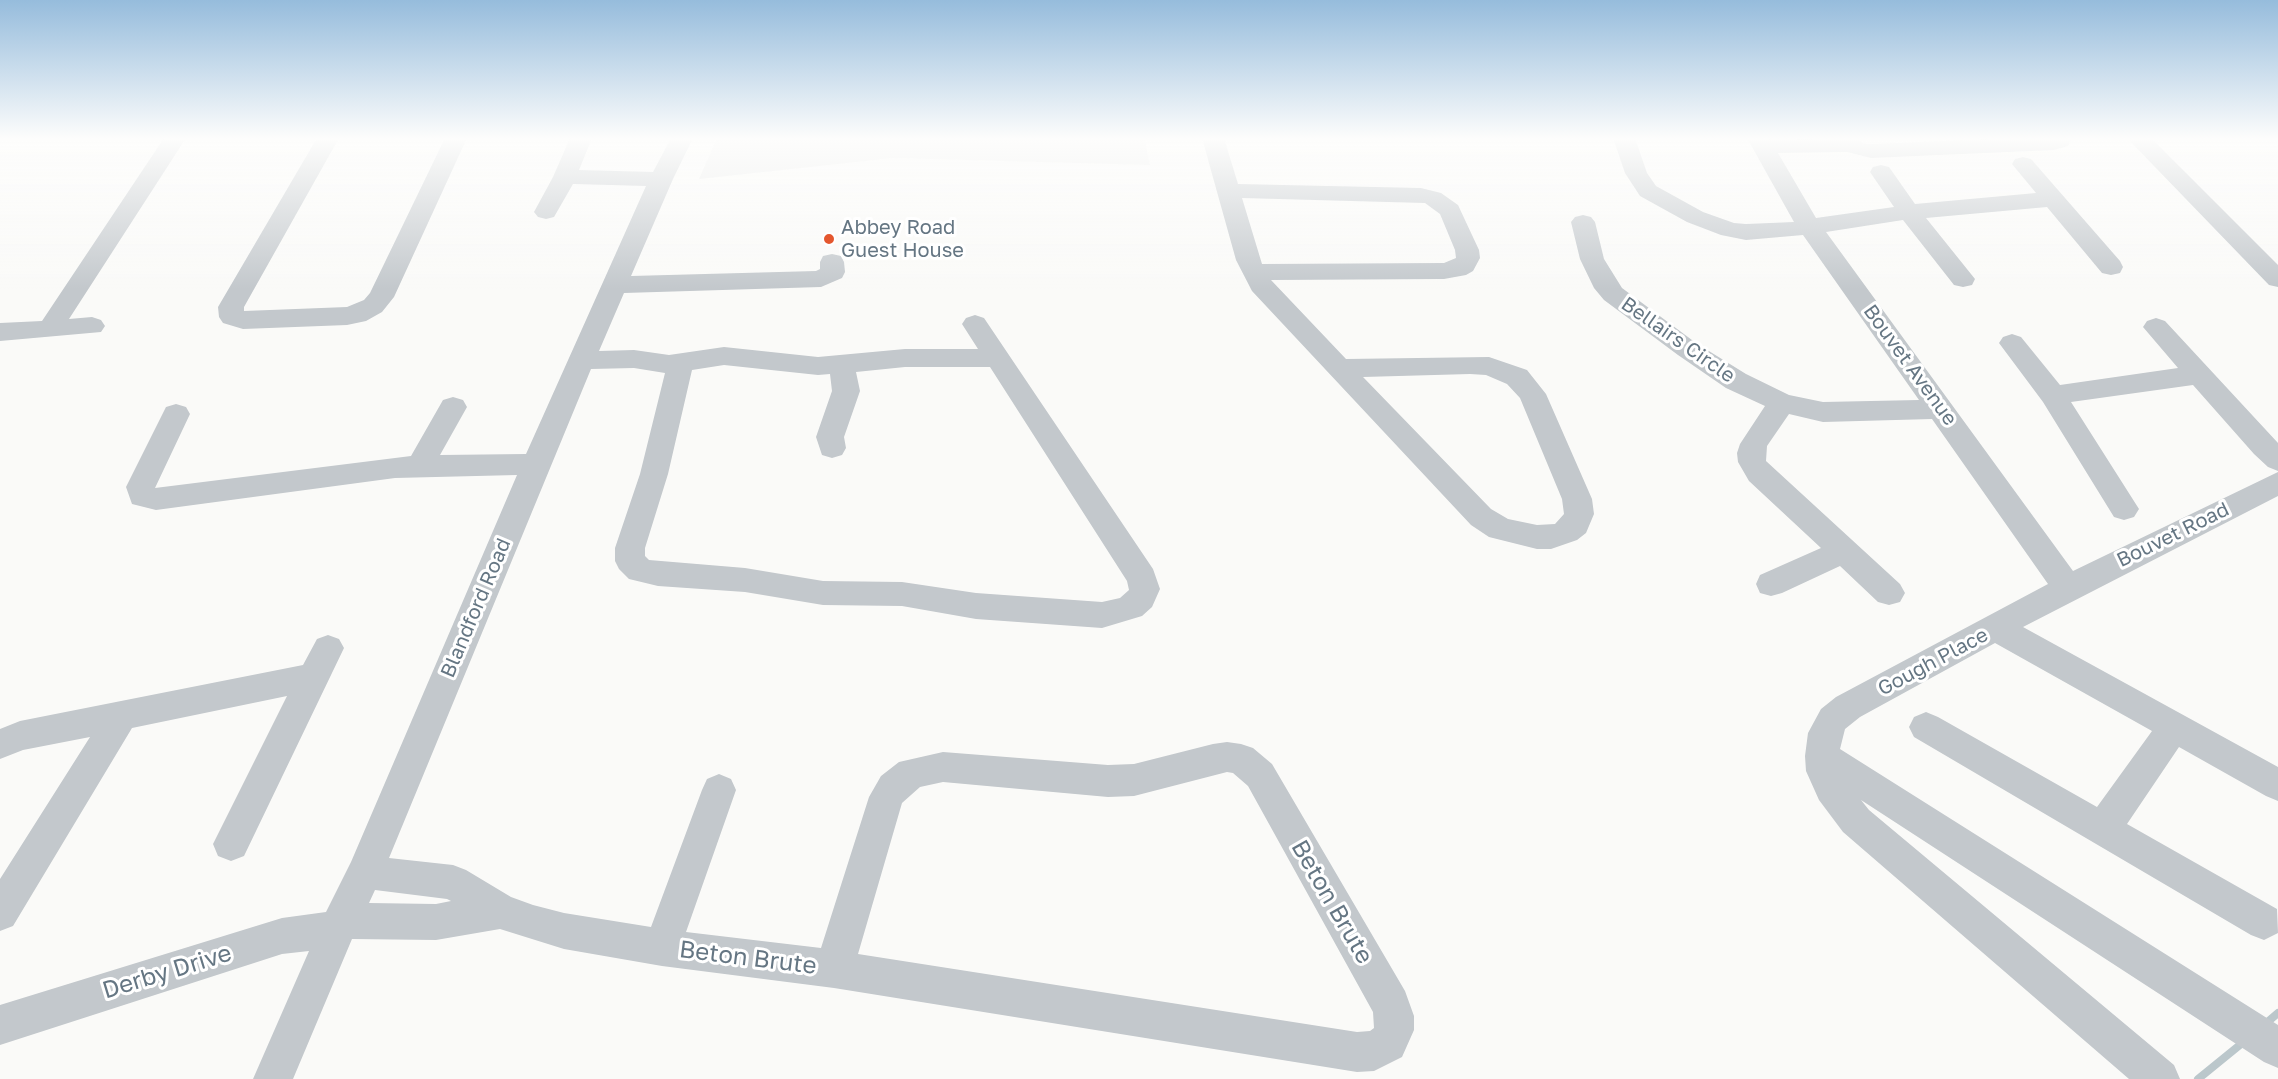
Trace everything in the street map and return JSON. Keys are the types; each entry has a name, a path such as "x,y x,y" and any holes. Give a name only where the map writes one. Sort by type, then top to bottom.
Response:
{"street":[{"path":"50,328 142,188"},
{"path":"299,188 231,307 232,317 243,320 347,316 357,315 373,306 381,297 432,188"},
{"path":"546,213 559,188"},
{"name":"Blandford Road","path":"273,1079 364,872 536,464 657,188"},
{"path":"1646,188 1662,200 1695,217 1730,230 1762,233 1909,212 2053,199"},
{"name":"Bouvet Avenue","path":"1787,188 1809,226 2068,588"},
{"path":"1892,188 1963,279"},
{"path":"2044,188 2111,267"},
{"path":"2188,188 2278,279"},
{"path":"1254,272 1444,272 1457,269 1468,258 1467,250 1450,210 1433,198 1421,195 1229,191 1248,260 1254,272 1272,298 1463,501 1481,518 1500,529 1538,537 1551,537 1566,532 1575,525 1580,514 1577,499 1532,394 1517,377 1490,366 1340,368"},
{"name":"Bellairs Circle","path":"1583,222 1592,260 1607,288 1613,294 1711,366 1758,393 1805,409 1841,413 1941,409"},
{"path":"615,285 821,279 833,272 832,262"},
{"path":"675,364 654,474 630,548 630,561 640,570 657,574 746,580 823,593 902,594 987,607 1102,615 1131,607 1141,598 1145,589 1142,578 975,324"},
{"path":"0,332 92,326"},
{"path":"2156,327 2278,460"},
{"path":"2012,344 2053,395 2124,508"},
{"path":"579,369 626,379 711,356 818,366 905,358 998,358"},
{"path":"832,448 830,437 846,391 842,365"},
{"path":"2053,395 2199,375"},
{"path":"1782,403 1754,444 1751,453 1752,462 1759,473 1889,593"},
{"path":"420,465 453,407"},
{"path":"176,414 140,488 142,496 156,499 357,470 420,465 536,464"},
{"name":"Bouvet Road","path":"2068,588 2278,483"},
{"path":"1771,584 1843,551"},
{"name":"Gough Place","path":"1822,756 1825,733 1833,719 1848,707 2068,588"},
{"path":"1997,628 2278,785"},
{"path":"0,744 20,736 121,716 321,662 231,844"},
{"path":"0,914 121,716"},
{"path":"2103,828 2175,726"},
{"path":"1926,727 2264,922"},
{"path":"1822,756 2276,1047"},
{"path":"1822,756 1823,771 1831,789 1856,821 2148,1069"},
{"name":"Beton Brute","path":"364,872 453,882 500,911 564,931 662,947 834,969 1357,1052 1374,1051 1388,1043 1394,1030 1391,1005 1260,775 1251,765 1241,759 1227,757 1134,780 1108,781 943,767 927,768 911,773 893,787 886,797 834,969"},
{"name":"Beton Brute","path":"662,947 719,790"},
{"name":"Beton Brute","path":"339,925 436,922 500,911"},
{"name":"Derby Drive","path":"0,1025 282,936 339,925"}],"waterway":[{"path":"2264,1025 2278,1013"},
{"path":"2198,1079 2246,1040"}],"place":[{"name":"Abbey Road Guest House","path":"829,239"}]}
